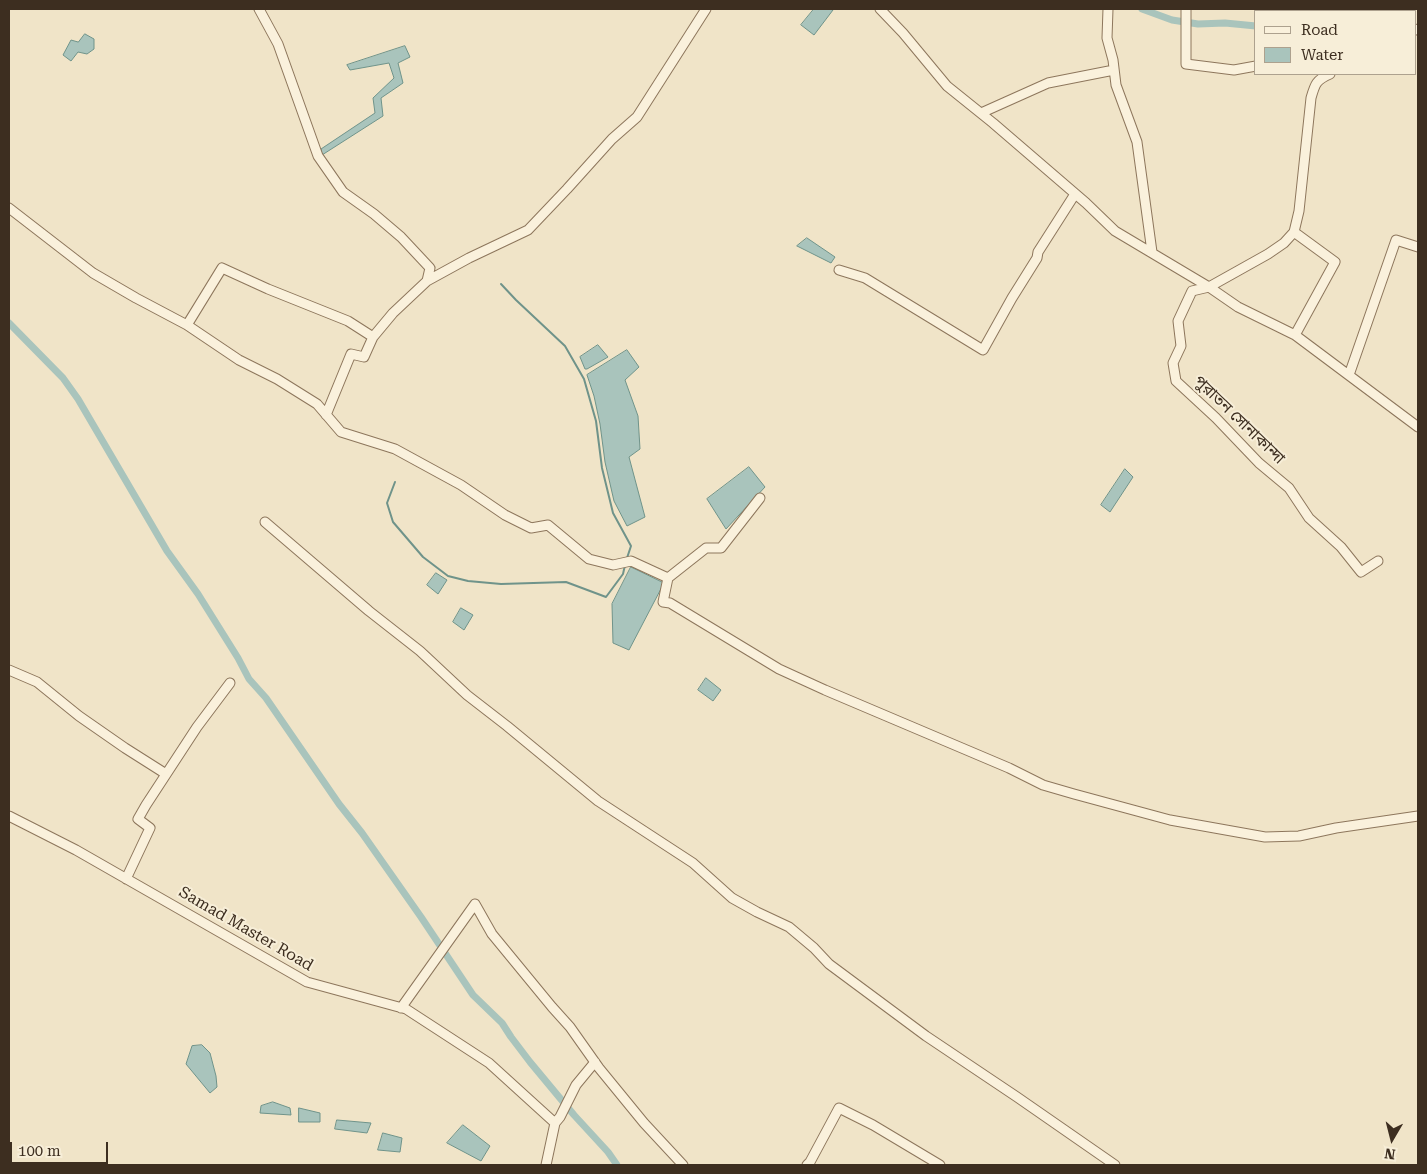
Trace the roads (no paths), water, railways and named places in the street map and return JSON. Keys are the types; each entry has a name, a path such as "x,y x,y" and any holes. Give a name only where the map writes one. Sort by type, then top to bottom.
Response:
{"street":[{"path":"259,9 278,44 318,156 343,192 374,214 401,237 430,268 427,281"},
{"path":"326,414 351,354 364,357 373,337 393,313 427,281 469,258 528,230 612,139 637,117 706,9"},
{"path":"880,9 903,33 947,86 1075,194 1115,231 1209,287 1238,307 1295,335 1418,428"},
{"path":"1108,11 1107,38 1114,60 1116,85 1136,142 1152,252"},
{"path":"1187,12 1186,64 1234,70 1254,66"},
{"path":"981,113 1048,83 1114,70"},
{"path":"1295,335 1335,262 1294,232 1299,211 1311,98 1321,78 1328,75"},
{"path":"839,270 865,278 983,350 1037,258 1038,252 1075,194"},
{"path":"9,208 93,273 187,325 239,360 277,379 317,404 340,432 394,449 461,485 505,515 531,528 548,524 590,559 613,565 631,562 668,578"},
{"name":"পুরাতন সোনাকান্দা","path":"1294,232 1284,243 1268,254 1209,287 1192,291 1178,321 1181,346 1173,363 1176,381 1216,418 1259,463 1289,488 1309,518 1341,547 1361,572 1378,561"},
{"path":"1349,375 1396,240 1418,247"},
{"path":"187,325 222,268 277,293 348,321 373,337"},
{"path":"760,498 721,548 706,548 668,578 663,602 670,603 779,669 1009,768 1043,785 1170,820 1265,837 1298,836 1336,828 1418,816"},
{"path":"265,522 369,612 420,651 467,695 598,801 693,864 732,898 757,912 789,926 829,964 926,1036 1115,1165"},
{"path":"9,670 37,682 79,716 166,774"},
{"path":"126,879 150,828 138,819 197,727 230,683"},
{"name":"Samad Master Road","path":"9,816 76,850 307,982 406,1009 489,1063 557,1120"},
{"path":"401,1008 475,904 492,934 570,1027 595,1062 644,1123 683,1165"},
{"path":"546,1165 557,1120 576,1085 595,1062"},
{"path":"807,1165 839,1108 873,1125 940,1165"}],"water":[{"path":"814,9 833,10 814,35 801,25"},
{"path":"85,34 94,39 94,49 87,54 78,52 71,61 63,55 71,40 78,42"},
{"path":"405,46 410,57 398,63 403,83 381,98 383,116 322,155 321,149 375,113 373,98 394,78 389,63 350,70 347,65"},
{"path":"807,238 835,257 831,263 797,246"},
{"path":"598,345 608,357 585,369 580,357"},
{"path":"627,350 639,367 625,380 638,416 640,449 629,457 645,517 627,526 614,501 605,462 594,396 587,375"},
{"path":"749,467 765,487 726,529 707,499"},
{"path":"1125,469 1133,477 1110,512 1101,505"},
{"path":"631,567 664,583 629,650 613,643 612,604"},
{"path":"436,573 447,580 438,594 427,585"},
{"path":"461,608 473,615 464,630 453,622"},
{"path":"706,678 721,690 713,701 698,690"},
{"path":"202,1045 210,1053 216,1076 217,1087 210,1093 186,1064 192,1046"},
{"path":"273,1102 290,1108 291,1115 260,1113 261,1106"},
{"path":"299,1108 320,1113 320,1122 299,1122"},
{"path":"337,1120 371,1123 367,1133 335,1129"},
{"path":"463,1125 490,1146 481,1161 447,1143"},
{"path":"383,1133 402,1138 400,1152 378,1150"}],"waterway":[{"path":"1142,9 1172,20 1198,24 1225,23 1254,26"},
{"path":"501,284 565,346 584,379 596,421 602,468 613,513 631,546 627,558"},
{"path":"9,323 63,378 78,399 167,551 198,594 249,679 266,698 339,804 362,833 473,995 502,1023 530,1062 608,1152 617,1165"},
{"path":"395,482 387,503 393,522 423,557 448,576 468,581 501,584 566,582 606,597 623,574 625,565"}]}
